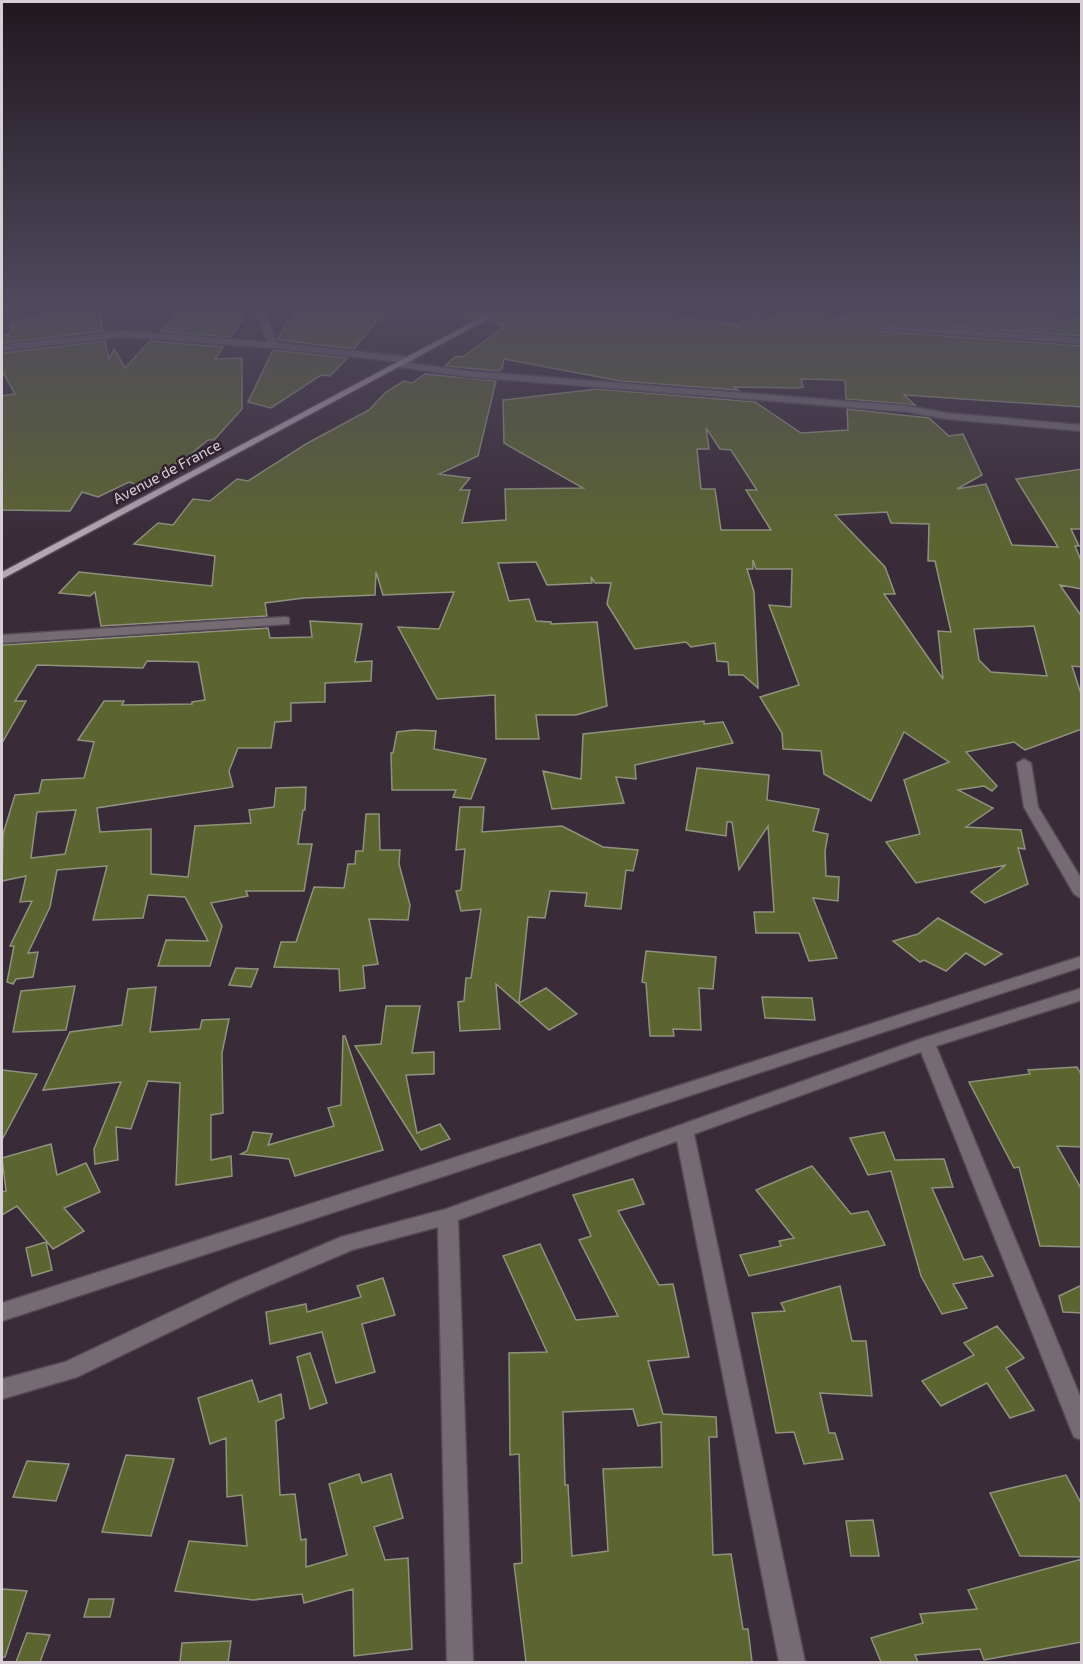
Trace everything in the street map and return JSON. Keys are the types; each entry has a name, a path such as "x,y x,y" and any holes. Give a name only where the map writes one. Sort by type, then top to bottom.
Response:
{"main road":[{"name":"Avenue de France","path":"2,576 361,386"}],"street":[{"path":"615,386 908,409 1082,429"},
{"path":"2,639 285,621"},
{"path":"1023,763 1031,807 1082,894"},
{"path":"2,1312 1082,961"},
{"path":"2,1389 69,1370 235,1291 348,1243 448,1216 926,1043 1082,994"},
{"path":"926,1043 1082,1430"},
{"path":"684,1129 792,1662"},
{"path":"448,1216 460,1662"}],"building":[{"path":"10,386 242,386 242,409 214,440 208,440 185,459 138,485 129,482 98,497 82,492 70,511 2,510 2,396 15,394"},
{"path":"256,386 305,386 271,408 248,402"},
{"path":"396,386 495,386 478,456 439,474 470,478 460,490 470,490 462,523 506,520 505,489 583,488 504,443 503,400 597,389 755,402 801,433 848,430 847,409 929,418 949,436 963,434 982,475 957,489 986,484 1012,545 1058,547 1016,479 1082,469 1082,529 1071,529 1079,546 1075,546 1082,563 1082,589 1060,585 1082,617 1082,667 1072,666 1082,697 1082,729 1025,750 1014,742 966,752 997,786 992,791 984,786 958,790 993,808 966,827 1021,830 1025,849 1018,848 1028,884 985,903 971,892 1006,865 916,883 886,842 920,834 904,780 949,762 904,732 871,801 824,774 821,751 783,749 782,733 760,697 799,685 769,605 791,607 792,569 756,569 753,560 753,569 747,569 754,592 758,688 743,675 729,675 728,662 717,661 715,643 691,647 686,642 635,649 607,604 611,583 595,583 591,577 592,583 547,585 536,562 498,563 509,601 529,599 536,621 551,622 551,624 597,622 607,706 576,715 536,715 539,739 496,739 495,695 437,699 398,627 439,629 454,592 383,595 376,572 375,595 304,598 265,603 267,616 101,626 95,592 90,596 59,593 79,572 212,586 215,556 134,544 158,523 173,525 193,499 210,501 237,479 248,481 306,444 369,410 386,392","holes":["706,428 720,449 731,450 757,490 746,490 771,530 721,530 715,489 701,489 697,449 709,449","887,512 891,523 929,524 928,561 935,561 951,632 938,631 943,679 884,594 895,594 885,567 835,515","1034,626 1047,676 991,672 979,660 974,629"]},
{"path":"681,386 803,387 734,387 738,390"},
{"path":"845,386 1082,386 1082,407 904,395 915,405 846,399"},
{"path":"310,621 362,624 355,662 372,661 371,681 325,683 325,702 291,703 291,721 275,722 271,748 238,748 229,771 233,787 97,808 100,832 151,829 151,874 188,877 195,826 251,823 249,810 274,807 276,788 306,787 305,810 303,810 298,844 312,844 304,891 246,891 248,896 211,903 222,926 210,966 158,966 166,940 208,941 185,897 148,895 143,918 93,920 107,866 57,870 50,907 28,953 38,952 33,977 16,979 13,984 7,982 14,946 10,946 32,901 20,902 26,876 2,881 3,834 15,795 39,793 42,780 84,778 94,742 78,740 104,701 124,701 122,705 192,704 192,702 205,700 198,662 147,661 143,668 37,665 15,701 26,701 2,743 2,645 268,628 270,638 312,637","holes":["76,810 65,854 31,858 37,812"]},
{"path":"704,721 704,724 723,722 733,743 635,765 636,779 616,777 624,803 552,809 543,771 581,779 583,734"},
{"path":"436,731 434,749 486,759 471,799 453,797 456,790 392,790 391,753 393,753 397,732"},
{"path":"697,768 769,775 767,800 819,809 813,831 828,834 825,851 826,876 839,877 838,901 813,898 837,958 809,961 799,933 756,933 754,912 774,912 768,826 739,870 732,822 727,822 726,836 686,830"},
{"path":"460,807 484,807 482,832 562,826 603,847 638,850 633,871 626,870 621,909 585,906 587,893 550,891 545,918 528,917 519,1003 546,988 577,1014 549,1030 496,984 500,1029 460,1031 458,1002 464,1001 466,978 471,978 481,909 461,911 456,891 461,890 465,849 456,850"},
{"path":"366,814 379,814 380,850 400,850 399,864 410,905 408,920 369,919 378,964 363,966 365,988 340,991 339,969 274,967 281,942 296,942 314,887 344,888 348,864 355,864 356,851 363,851"},
{"path":"938,918 1002,954 985,965 966,953 946,971 924,960 920,962 893,941 918,934"},
{"path":"646,951 716,957 713,989 699,988 701,1030 673,1029 674,1036 650,1036 646,983 642,982"},
{"path":"236,968 258,969 251,987 229,985"},
{"path":"75,986 66,1030 13,1032 21,991"},
{"path":"156,987 150,1032 200,1029 202,1020 229,1019 222,1053 223,1113 211,1115 211,1160 231,1156 232,1176 176,1185 180,1083 148,1081 131,1129 116,1127 118,1160 95,1164 94,1149 121,1082 43,1090 70,1032 122,1025 128,989"},
{"path":"762,997 812,998 815,1020 765,1018"},
{"path":"386,1006 420,1006 412,1053 434,1052 434,1074 406,1075 417,1133 440,1124 450,1139 421,1150 355,1046 381,1044"},
{"path":"343,1036 345,1036 383,1150 295,1176 289,1159 241,1154 247,1151 253,1132 272,1134 268,1145 334,1126 328,1108 341,1105"},
{"path":"1077,1067 1082,1076 1082,1147 1057,1146 1082,1190 1082,1247 1040,1246 1019,1167 1014,1168 969,1082 1030,1074 1028,1070"},
{"path":"2,1070 37,1074 2,1140"},
{"path":"884,1132 895,1160 944,1159 953,1187 932,1188 964,1260 982,1256 993,1276 953,1284 967,1308 942,1314 921,1276 891,1171 868,1175 850,1138"},
{"path":"51,1144 57,1175 86,1163 100,1192 64,1208 84,1231 53,1249 17,1206 2,1215 2,1192 6,1191 2,1158"},
{"path":"812,1166 851,1214 868,1211 885,1245 749,1276 740,1255 781,1246 779,1241 794,1238 756,1190"},
{"path":"633,1179 644,1204 618,1211 659,1285 673,1284 689,1357 648,1361 663,1414 716,1417 717,1437 709,1437 713,1555 731,1554 743,1629 748,1629 752,1662 526,1662 514,1564 522,1563 519,1454 510,1455 509,1353 547,1352 503,1256 540,1244 576,1320 618,1316 579,1240 591,1236 573,1195","holes":["633,1409 638,1426 661,1422 662,1467 603,1469 608,1551 572,1556 568,1485 565,1485 563,1412"]},
{"path":"46,1242 52,1270 32,1276 26,1248"},
{"path":"383,1278 395,1315 362,1324 375,1372 336,1383 322,1332 270,1344 266,1312 306,1304 307,1312 361,1297 357,1286"},
{"path":"1082,1285 1082,1313 1063,1312 1059,1296"},
{"path":"840,1286 852,1341 866,1341 872,1396 820,1393 829,1433 835,1433 843,1459 804,1464 794,1432 776,1433 752,1313 785,1311 781,1303"},
{"path":"997,1326 1024,1358 1006,1368 1034,1410 1010,1418 987,1383 941,1406 922,1381 974,1355 964,1343"},
{"path":"310,1353 327,1403 310,1409 297,1357"},
{"path":"252,1380 259,1402 281,1394 284,1418 276,1421 280,1495 295,1494 301,1540 306,1539 306,1567 347,1555 329,1484 359,1474 362,1483 391,1474 403,1518 374,1527 385,1560 408,1558 412,1649 354,1656 353,1589 304,1603 302,1594 253,1600 175,1591 189,1541 247,1546 242,1495 227,1497 226,1438 210,1444 198,1398"},
{"path":"126,1455 174,1459 151,1536 102,1532"},
{"path":"27,1461 69,1464 56,1501 13,1497"},
{"path":"1066,1475 1082,1505 1082,1557 1020,1556 990,1493"},
{"path":"873,1520 879,1556 851,1556 846,1521"},
{"path":"1082,1559 1082,1642 984,1660 980,1649 915,1655 918,1662 881,1662 871,1638 923,1623 920,1614 977,1609 968,1590"},
{"path":"2,1589 27,1591 5,1657 2,1657"},
{"path":"89,1599 114,1599 110,1617 84,1617"},
{"path":"27,1633 50,1635 40,1662 16,1662"},
{"path":"231,1641 228,1662 180,1662 182,1643"}]}
